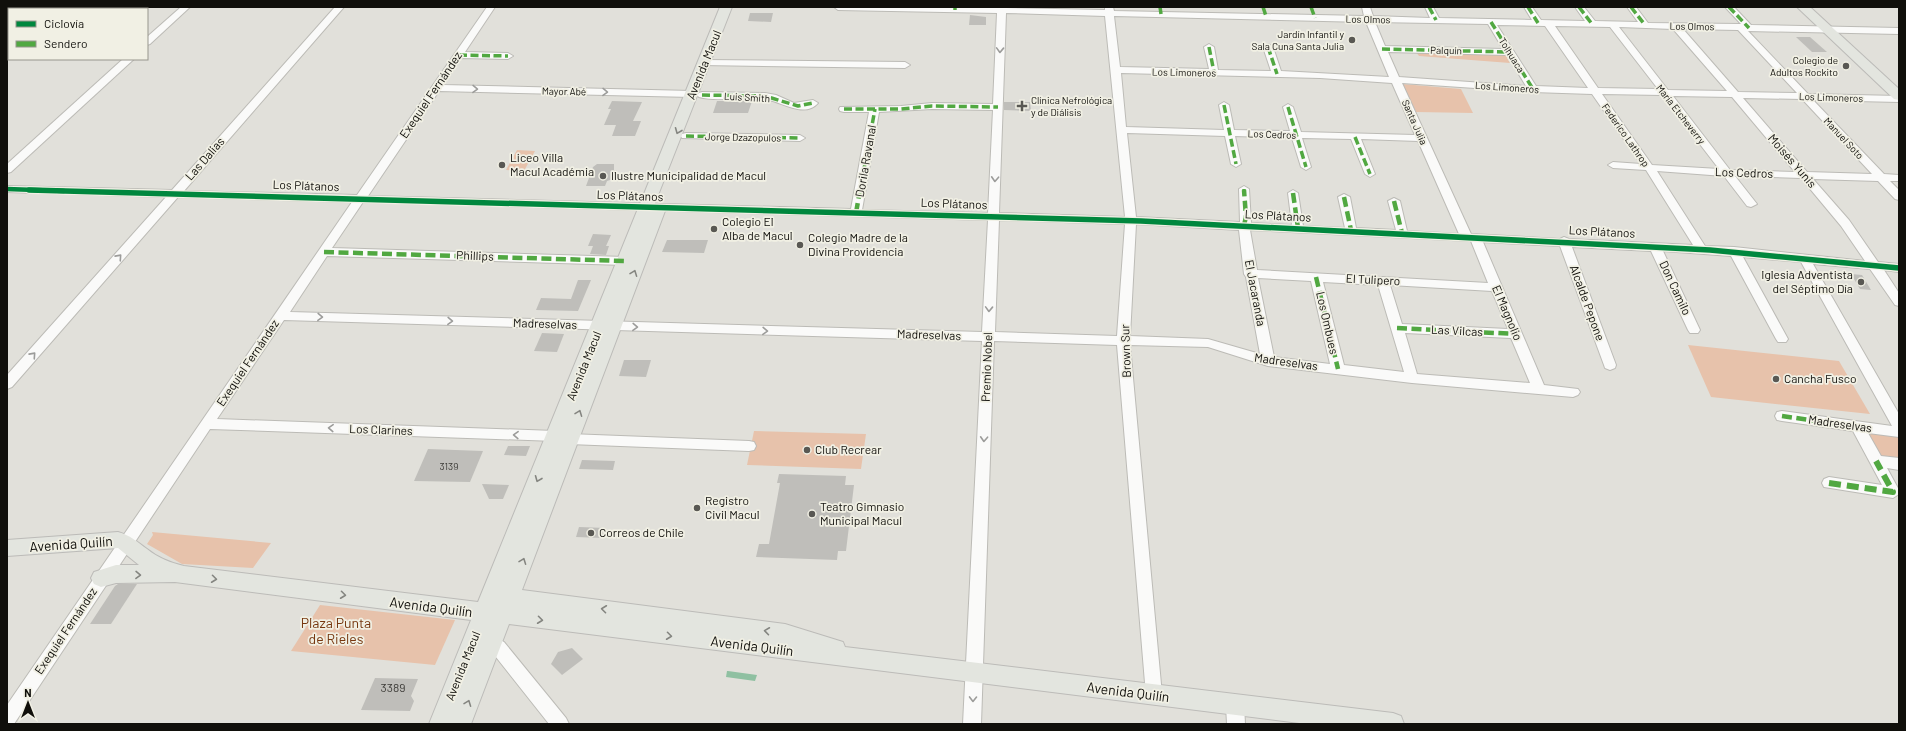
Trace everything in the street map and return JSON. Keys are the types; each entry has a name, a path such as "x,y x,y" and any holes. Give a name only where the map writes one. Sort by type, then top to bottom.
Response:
{"main road":[{"name":"Avenida Macul","path":"710,63 726,7"},
{"name":"Avenida Macul","path":"440,724 498,609 562,438 697,95 736,7"},
{"path":"1798,7 1816,24 1827,30"},
{"path":"1803,7 1899,97"},
{"name":"Avenida Macul","path":"606,326 625,261 653,207 686,136 697,95"},
{"name":"Avenida Macul","path":"498,609 562,438"},
{"name":"Avenida Quilín","path":"7,548 118,540 126,542 148,561 175,574 630,622 974,674 1154,695 1235,714 1380,723"},
{"path":"101,578 116,574 175,574"},
{"name":"Avenida Macul","path":"460,724 484,638"}],"street":[{"path":"148,41 186,7"},
{"name":"Las Dalias","path":"7,384 340,7"},
{"name":"Exequiel Fernández","path":"7,720 101,578 491,7"},
{"name":"Los Olmos","path":"838,7 955,8 1002,11 1161,11 1315,18 1899,31"},
{"path":"1263,7 1266,16"},
{"path":"1311,7 1315,18"},
{"name":"Santa Julia","path":"1366,7 1395,79 1422,138 1471,237"},
{"path":"1429,7 1436,20"},
{"name":"Federico Lathrop","path":"1528,7 1543,23 1595,91 1673,203 1701,249"},
{"path":"1579,7 1592,24"},
{"path":"1631,7 1645,25"},
{"name":"Manuel Soto","path":"1729,7 1744,27 1804,96 1899,197"},
{"name":"Brown Sur","path":"1109,10 1131,220 1123,341 1154,695"},
{"name":"Premio Nobel","path":"972,724 1002,11"},
{"name":"Tolhuaca","path":"1491,22 1533,89"},
{"name":"María Etcheverry","path":"1612,24 1751,204"},
{"name":"Moisés Yunis","path":"1676,26 1845,222 1899,302"},
{"path":"1209,47 1214,72"},
{"path":"1268,47 1277,74"},
{"name":"Palquín","path":"1382,49 1510,52"},
{"path":"459,54 508,56"},
{"path":"7,170 128,60"},
{"path":"710,63 905,65"},
{"name":"Los Limoneros","path":"1116,70 1395,79 1533,89 1899,97"},
{"name":"Mayor Abé","path":"436,88 697,95"},
{"name":"Luis Smith","path":"697,95 773,97 785,104 798,107 813,103"},
{"path":"1224,105 1236,164"},
{"path":"844,109 901,109 932,106 998,107"},
{"path":"1288,107 1306,167"},
{"name":"Dorila Ravanal","path":"856,213 875,109"},
{"name":"Los Cedros","path":"1122,130 1422,138"},
{"name":"Jorge Dzazopulos","path":"686,136 800,138"},
{"path":"1355,137 1370,174"},
{"name":"Los Cedros","path":"1613,165 1727,173 1899,178"},
{"name":"Los Plátanos","path":"7,189 1131,220 1655,246 1734,251 1899,268"},
{"name":"El Jacaranda","path":"1244,189 1246,217 1244,225 1250,274 1268,361"},
{"path":"1293,193 1298,228"},
{"path":"1344,197 1350,230"},
{"path":"1394,201 1402,233"},
{"name":"El Magnolio","path":"1471,237 1496,287 1539,390"},
{"name":"Alcalde Pepone","path":"1564,241 1610,365"},
{"name":"Don Camilo","path":"1655,246 1694,330"},
{"path":"1734,251 1782,339"},
{"name":"Phillips","path":"324,252 625,261"},
{"path":"1806,258 1807,264 1899,426"},
{"name":"El Tulipero","path":"1250,274 1496,287"},
{"name":"Los Ombues","path":"1316,277 1338,369"},
{"path":"1383,281 1412,378"},
{"name":"Madreselvas","path":"281,316 1214,344 1251,357 1268,361 1412,378 1573,392"},
{"name":"Las Vilcas","path":"1397,328 1516,334"},
{"name":"Madreselvas","path":"1782,416 1899,432"},
{"name":"Los Clarines","path":"207,424 748,446"},
{"path":"1829,483 1893,492 1858,427"},
{"path":"1876,461 1899,464"},
{"path":"484,638 505,655 560,724"}],"green space":[{"path":"1416,52 1505,54 1510,63 1419,56"},
{"path":"1402,84 1461,89 1473,113 1416,112"},
{"path":"517,150 535,151 524,171 506,170"},
{"name":"Cancha Fusco","path":"1688,345 1839,361 1870,414 1711,397"},
{"name":"Club Recrear","path":"754,431 866,434 861,469 747,465"},
{"path":"1869,433 1899,436 1899,459 1881,456 1869,436"},
{"path":"152,532 271,543 253,568 182,564 147,544 153,535"},
{"name":"Plaza Punta de Rieles","path":"320,605 455,620 435,665 291,651"}],"shaded area":[{"path":"727,671 757,675 755,681 726,677"}],"building":[{"path":"750,13 773,13 771,22 748,21"},
{"path":"970,15 986,17 986,25 969,25"},
{"path":"1796,37 1810,37 1827,52 1812,52"},
{"path":"612,101 642,102 633,121 641,121 635,136 612,136 616,125 604,125 611,109 608,109"},
{"path":"717,101 752,101 748,113 713,113"},
{"name":"Clínica Nefrológica y de Diálisis","path":"1004,102 1030,102 1031,111 1004,110"},
{"name":"Ilustre Municipalidad de Macul","path":"597,164 614,164 614,170 617,170 613,179 607,181 605,186 586,186 593,167"},
{"path":"593,234 611,235 606,246 609,246 606,255 590,254 593,246 588,246"},
{"path":"667,240 708,240 704,253 662,252"},
{"name":"Iglesia Adventista del Séptimo Día","path":"1851,274 1862,275 1871,290 1860,289"},
{"path":"578,280 591,280 578,311 536,310 541,298 571,299"},
{"path":"542,333 564,334 557,352 534,351"},
{"path":"624,360 651,360 646,377 619,376"},
{"path":"508,446 530,446 526,456 504,455"},
{"path":"428,449 483,451 470,482 414,481"},
{"path":"582,460 615,461 613,470 579,469"},
{"name":"Teatro Gimnasio Municipal Macul","path":"779,474 846,476 845,485 854,485 846,551 838,551 837,560 756,557 759,544 769,544 780,483 777,483"},
{"path":"482,484 509,485 503,499 489,499"},
{"name":"Correos de Chile","path":"579,527 606,528 603,538 576,537"},
{"path":"118,584 137,584 111,624 90,624 115,586"},
{"path":"572,648 583,659 562,675 551,664 558,652"},
{"path":"375,678 418,679 411,696 414,701 410,711 361,710"}],"marked path":[{"path":"1160,7 1161,14"},
{"path":"1263,7 1266,16"},
{"path":"1311,7 1315,18"},
{"path":"1429,7 1436,20"},
{"path":"1528,7 1538,23"},
{"path":"1579,7 1592,24"},
{"path":"1631,7 1645,25"},
{"path":"1729,7 1749,28"},
{"path":"1491,22 1533,89"},
{"path":"1209,47 1214,72"},
{"path":"1268,47 1277,74"},
{"path":"1382,49 1510,52"},
{"path":"459,55 508,56"},
{"path":"702,95 765,96 778,99 793,106 805,106 813,103"},
{"path":"1224,105 1236,164"},
{"path":"844,109 901,109 932,106 998,107"},
{"path":"1288,107 1306,167"},
{"path":"856,213 875,109"},
{"path":"686,136 800,138"},
{"path":"1355,137 1370,174"},
{"path":"1244,189 1246,217 1244,225"},
{"path":"1293,193 1298,228"},
{"path":"1344,197 1351,230"},
{"path":"1394,201 1402,233"},
{"path":"324,252 625,261"},
{"path":"1316,277 1338,369"},
{"path":"1397,328 1516,334"},
{"path":"1782,416 1858,427"},
{"path":"1829,483 1893,492 1876,461"}],"cycle path":[{"path":"7,189 1141,221 1710,250 1899,268"}],"place":[{"name":"Jardín Infantil y Sala Cuna Santa Julia","path":"1352,40"},
{"name":"Colegio de Adultos Rockito","path":"1846,66"},
{"name":"Clínica Nefrológica y de Diálisis","path":"1022,106"},
{"name":"Liceo Villa Macul Académia","path":"502,165"},
{"name":"Ilustre Municipalidad de Macul","path":"603,176"},
{"name":"Colegio El Alba de Macul","path":"714,229"},
{"name":"Colegio Madre de la Divina Providencia","path":"800,245"},
{"name":"Iglesia Adventista del Séptimo Día","path":"1861,282"},
{"name":"Cancha Fusco","path":"1776,379"},
{"name":"Club Recrear","path":"807,450"},
{"name":"Registro Civil Macul","path":"697,508"},
{"name":"Teatro Gimnasio Municipal Macul","path":"812,514"},
{"name":"Correos de Chile","path":"591,533"}]}
